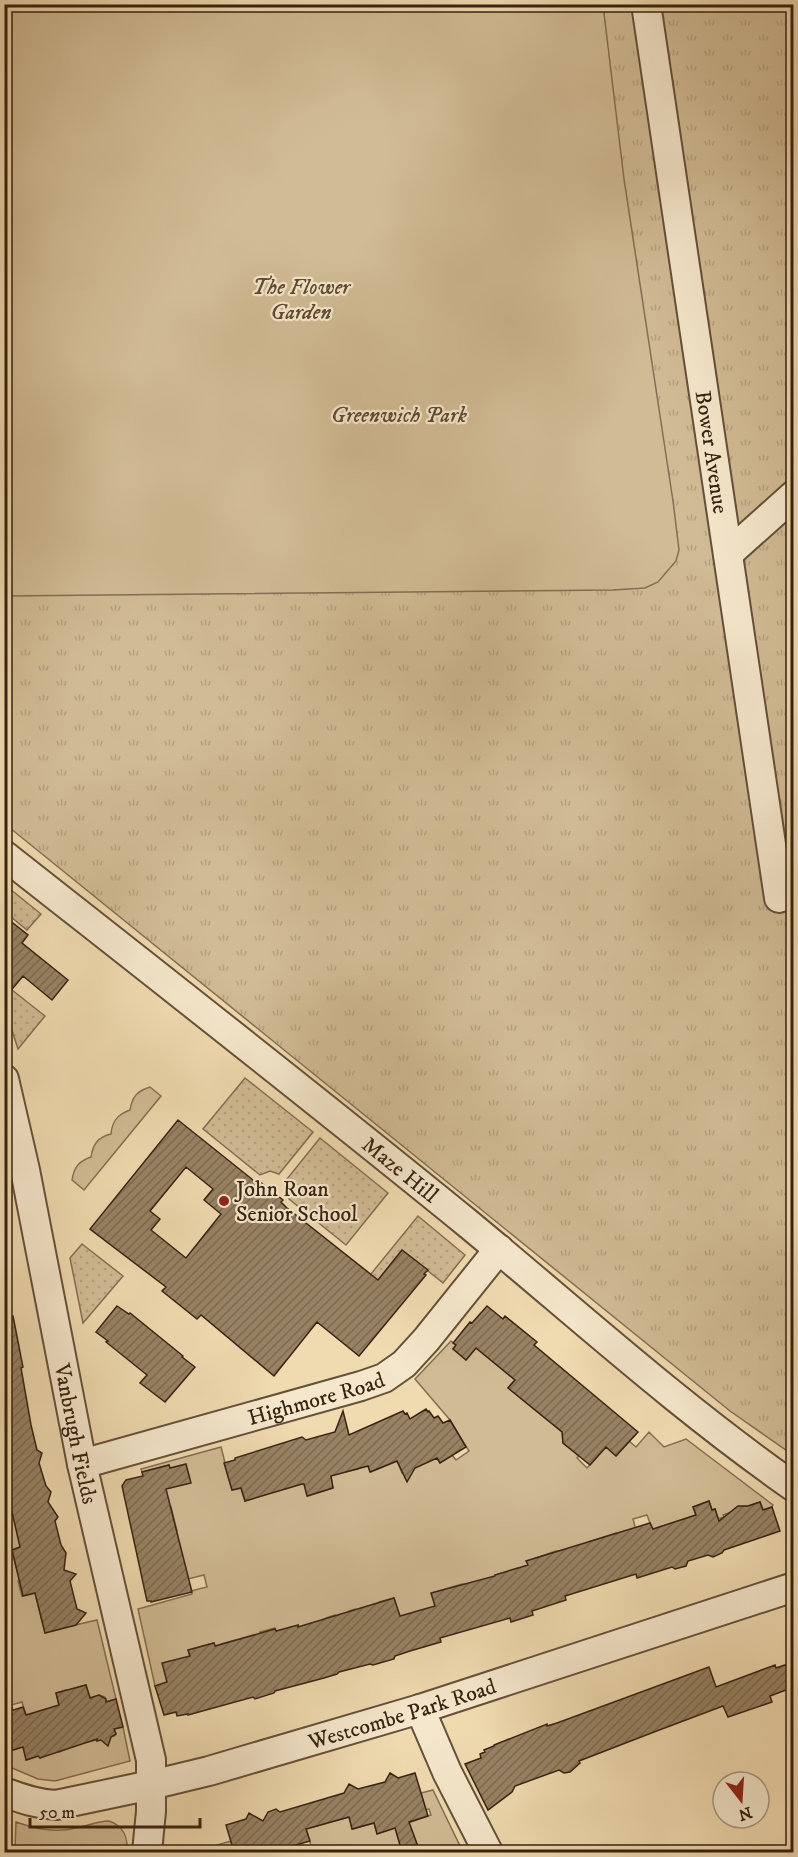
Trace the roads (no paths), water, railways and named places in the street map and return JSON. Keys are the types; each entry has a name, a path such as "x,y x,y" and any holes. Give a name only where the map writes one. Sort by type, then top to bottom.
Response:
{"street":[{"name":"Bower Avenue","path":"646,4 779,898"},
{"path":"728,554 794,495"},
{"name":"Maze Hill","path":"4,855 499,1249 678,1400 794,1487"},
{"name":"Vanbrugh Fields","path":"4,1079 25,1170 82,1464 151,1760 151,1811 147,1852"},
{"name":"Highmore Road","path":"82,1464 384,1378 404,1364 426,1340 499,1249"},
{"name":"Westcombe Park Road","path":"4,1792 30,1802 56,1805 208,1771 420,1708 794,1587"},
{"path":"420,1708 447,1772 488,1852"}],"place":[{"name":"John Roan Senior School","path":"224,1201"}],"park label":[{"name":"The Flower Garden","path":"301,298"},
{"name":"Greenwich Park","path":"399,414"}]}
